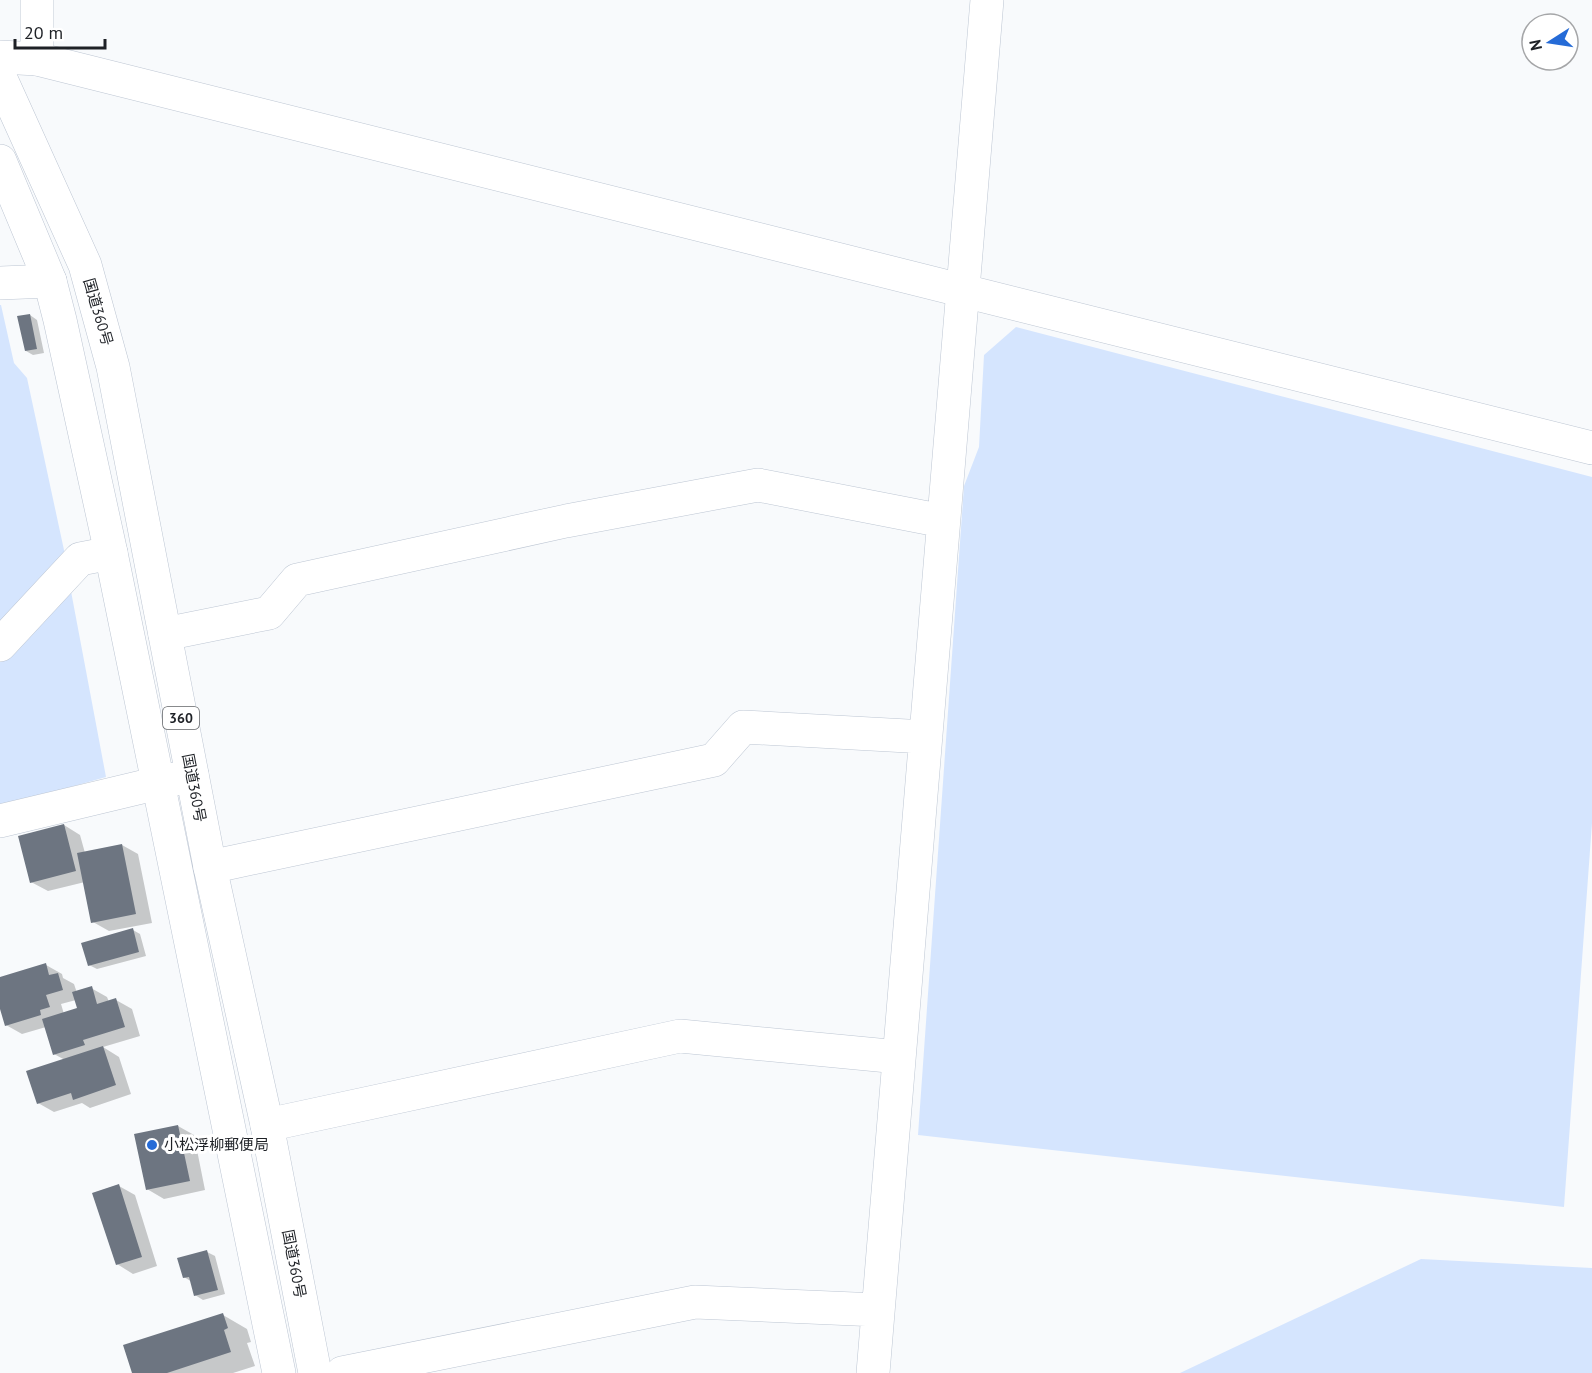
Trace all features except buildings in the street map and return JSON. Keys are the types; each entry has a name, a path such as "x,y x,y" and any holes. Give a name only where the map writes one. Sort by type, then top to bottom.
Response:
{"main road":[{"path":"37,0 37,59"},
{"path":"873,1373 987,0"},
{"path":"0,57 37,59 1592,448"},
{"name":"国道360号","path":"0,77 85,265 113,367 210,867 267,1125 315,1373"},
{"name":"360","path":"0,161 50,281 111,553 279,1373"},
{"path":"0,283 50,281"},
{"path":"165,634 269,613 297,580 566,521 759,485 943,521"},
{"path":"0,645 80,559 111,553"},
{"path":"210,867 714,760 743,727 926,737"},
{"path":"0,821 192,775"},
{"path":"267,1125 680,1036 899,1057"},
{"path":"342,1373 695,1302 878,1310"}],"shaded area":[{"path":"0,305 14,363 27,378 67,564 0,635"},
{"path":"1016,327 1592,477 1592,823 1564,1207 918,1135 964,486 979,447 984,355"},
{"path":"70,586 106,777 0,807 0,660"},
{"path":"1421,1259 1592,1268 1592,1373 1180,1373"}],"place":[{"name":"小松浮柳郵便局","path":"152,1145"}]}
